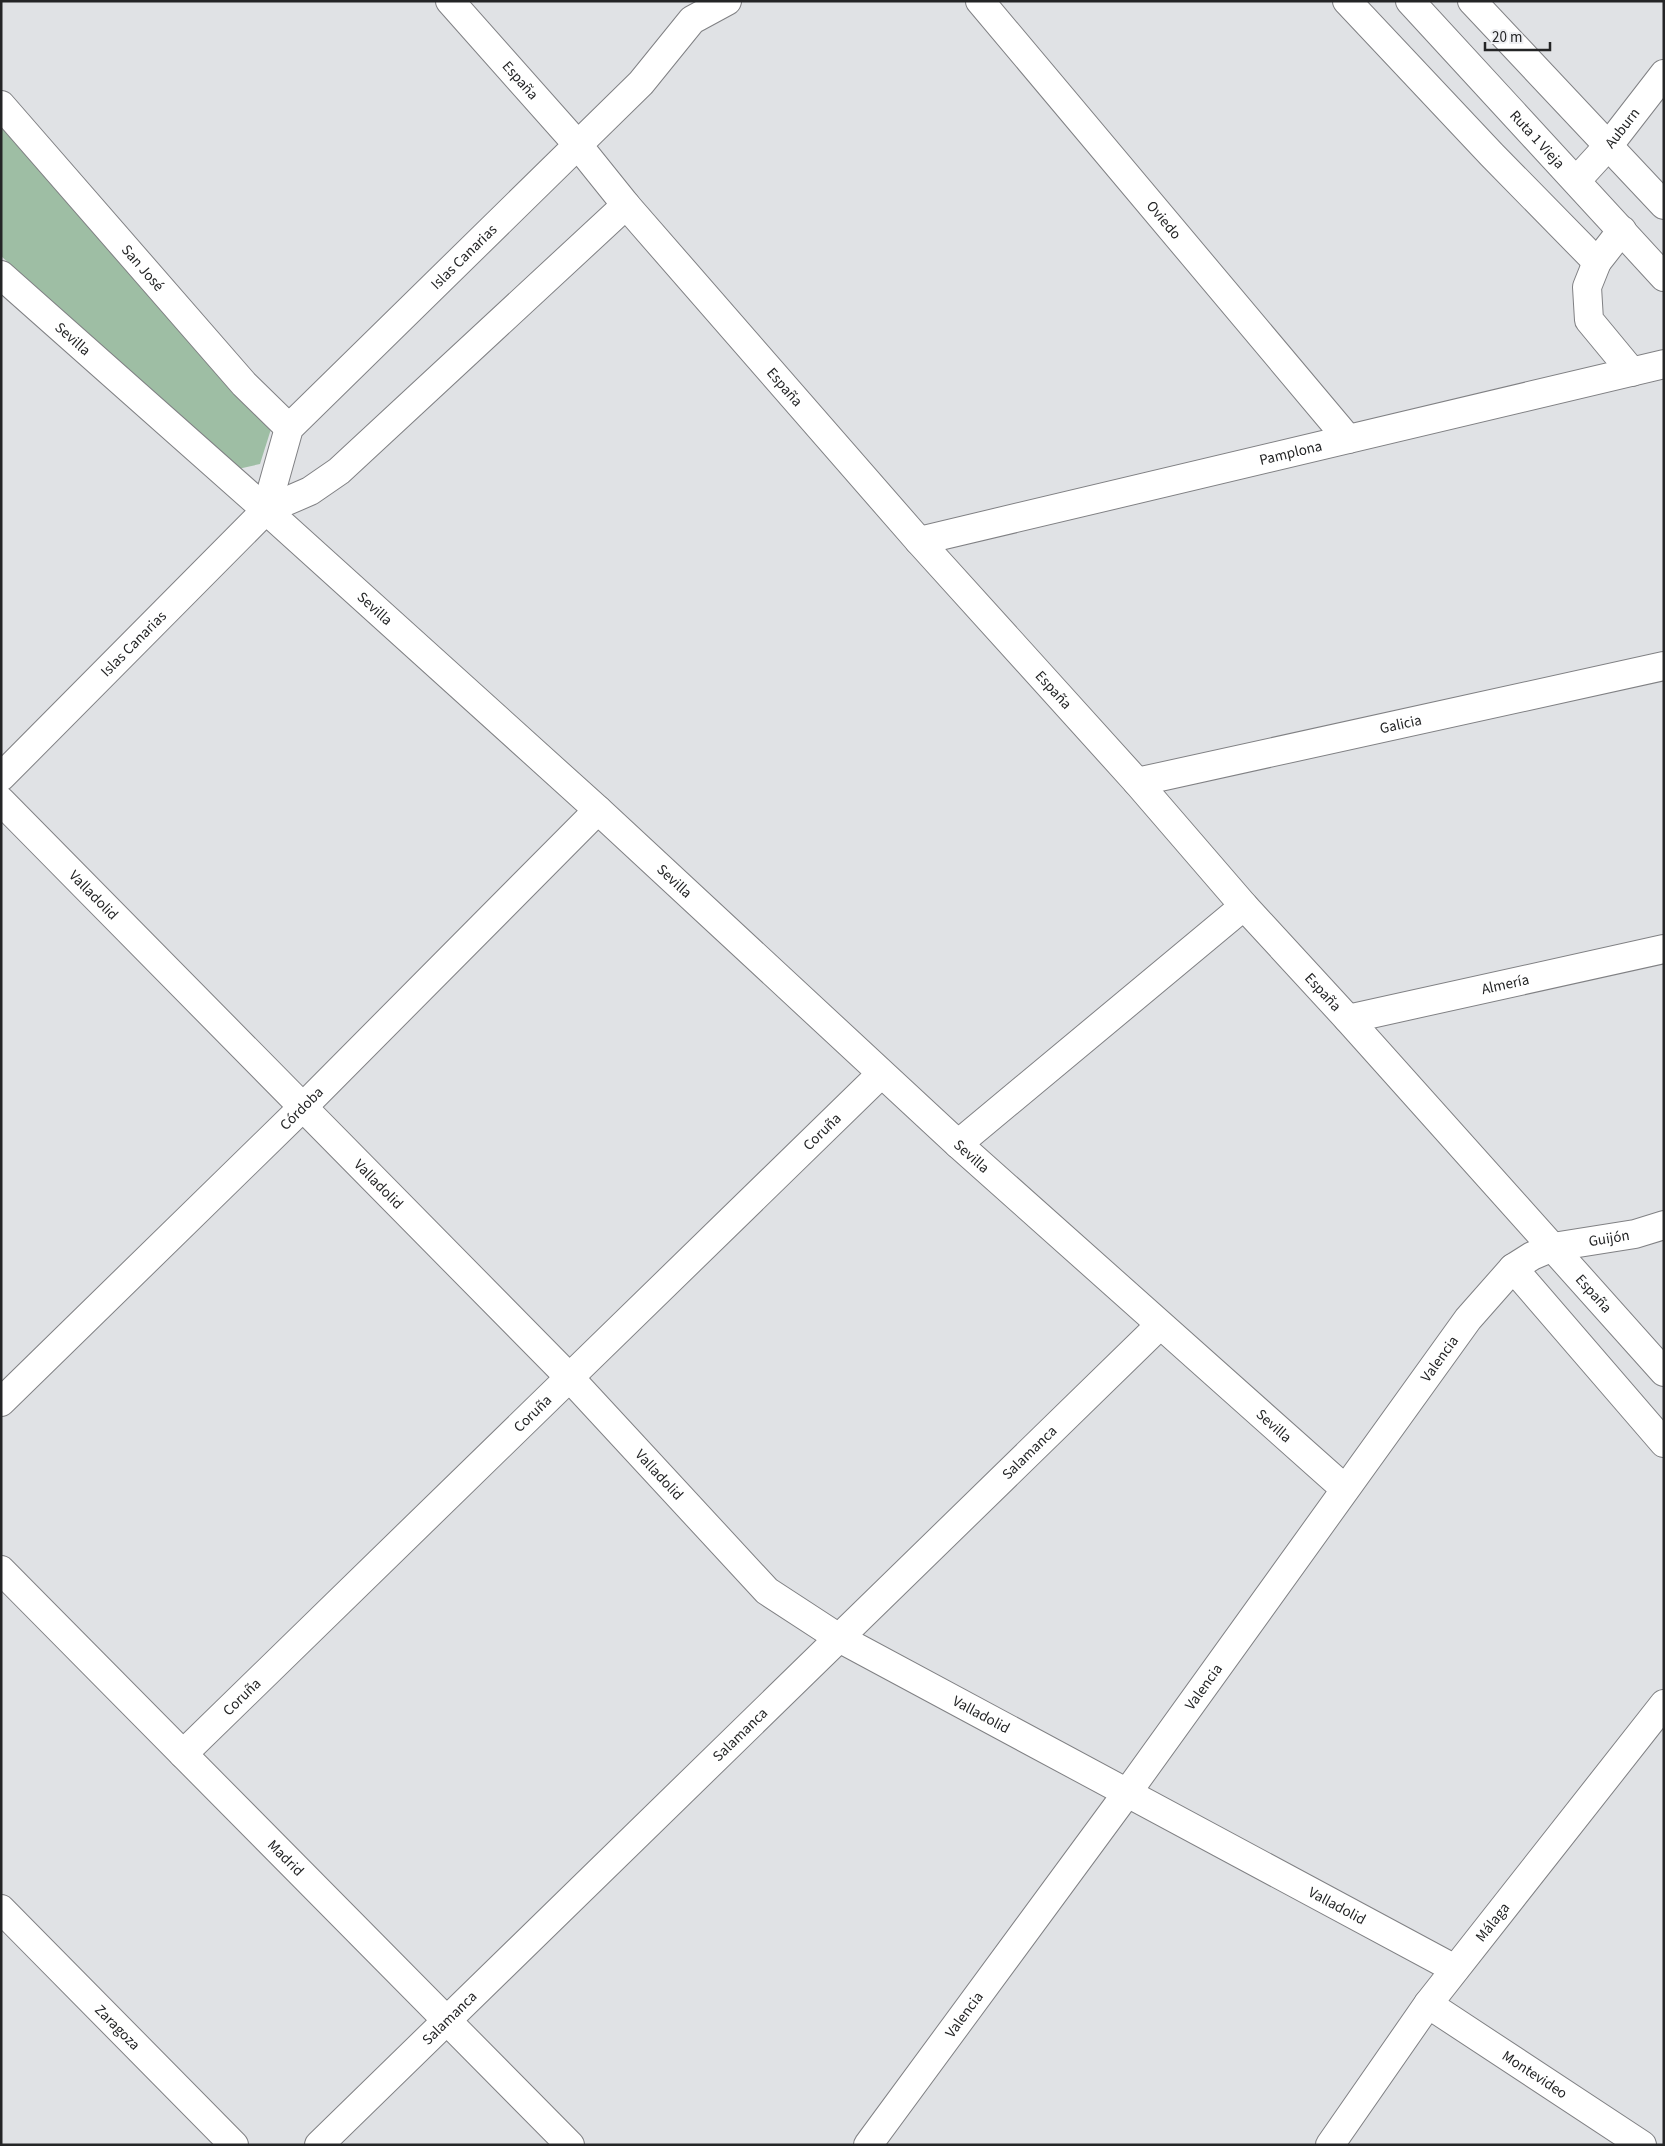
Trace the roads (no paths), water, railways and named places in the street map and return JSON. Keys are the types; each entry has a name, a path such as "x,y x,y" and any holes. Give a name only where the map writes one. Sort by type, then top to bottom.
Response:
{"street":[{"name":"España","path":"450,1 577,144 626,205 919,541 1136,782 1244,906 1348,1019 1664,1372"},
{"path":"686,10 728,1"},
{"name":"Oviedo","path":"980,1 1348,439"},
{"path":"1348,1 1597,262"},
{"name":"Ruta 1 Vieja","path":"1410,1 1577,180 1664,277"},
{"path":"1472,1 1664,205"},
{"name":"Islas Canarias","path":"266,510 289,428 577,144 642,83 686,10"},
{"name":"Auburn","path":"1577,180 1609,145 1664,74"},
{"name":"San José","path":"1,105 244,384 289,428"},
{"name":"Islas Canarias","path":"1,777 266,510 310,491 339,471 626,205"},
{"path":"1622,230 1597,262 1587,287 1589,320 1632,372"},
{"name":"Sevilla","path":"1,275 266,510 598,810 958,1144 1345,1489"},
{"name":"Pamplona","path":"919,541 1664,364"},
{"name":"Galicia","path":"1136,782 1664,666"},
{"name":"Valladolid","path":"1,801 304,1106 569,1377 767,1591 839,1638 1455,1969"},
{"name":"Córdoba","path":"1,1402 304,1106 598,810"},
{"path":"958,1144 1244,906"},
{"name":"Almería","path":"1348,1019 1664,949"},
{"name":"Coruña","path":"183,1754 881,1074"},
{"name":"Guijón","path":"1553,1247 1635,1234 1664,1225"},
{"name":"Valencia","path":"868,2145 1126,1793 1468,1319 1513,1268 1532,1256 1553,1247"},
{"path":"1513,1268 1664,1443"},
{"name":"Salamanca","path":"319,2145 1160,1325"},
{"name":"Madrid","path":"1,1570 570,2145"},
{"name":"Málaga","path":"1330,2145 1428,2004 1664,1704"},
{"name":"Zaragoza","path":"5,1919 234,2145"},
{"name":"Montevideo","path":"1428,2004 1642,2145"}]}
